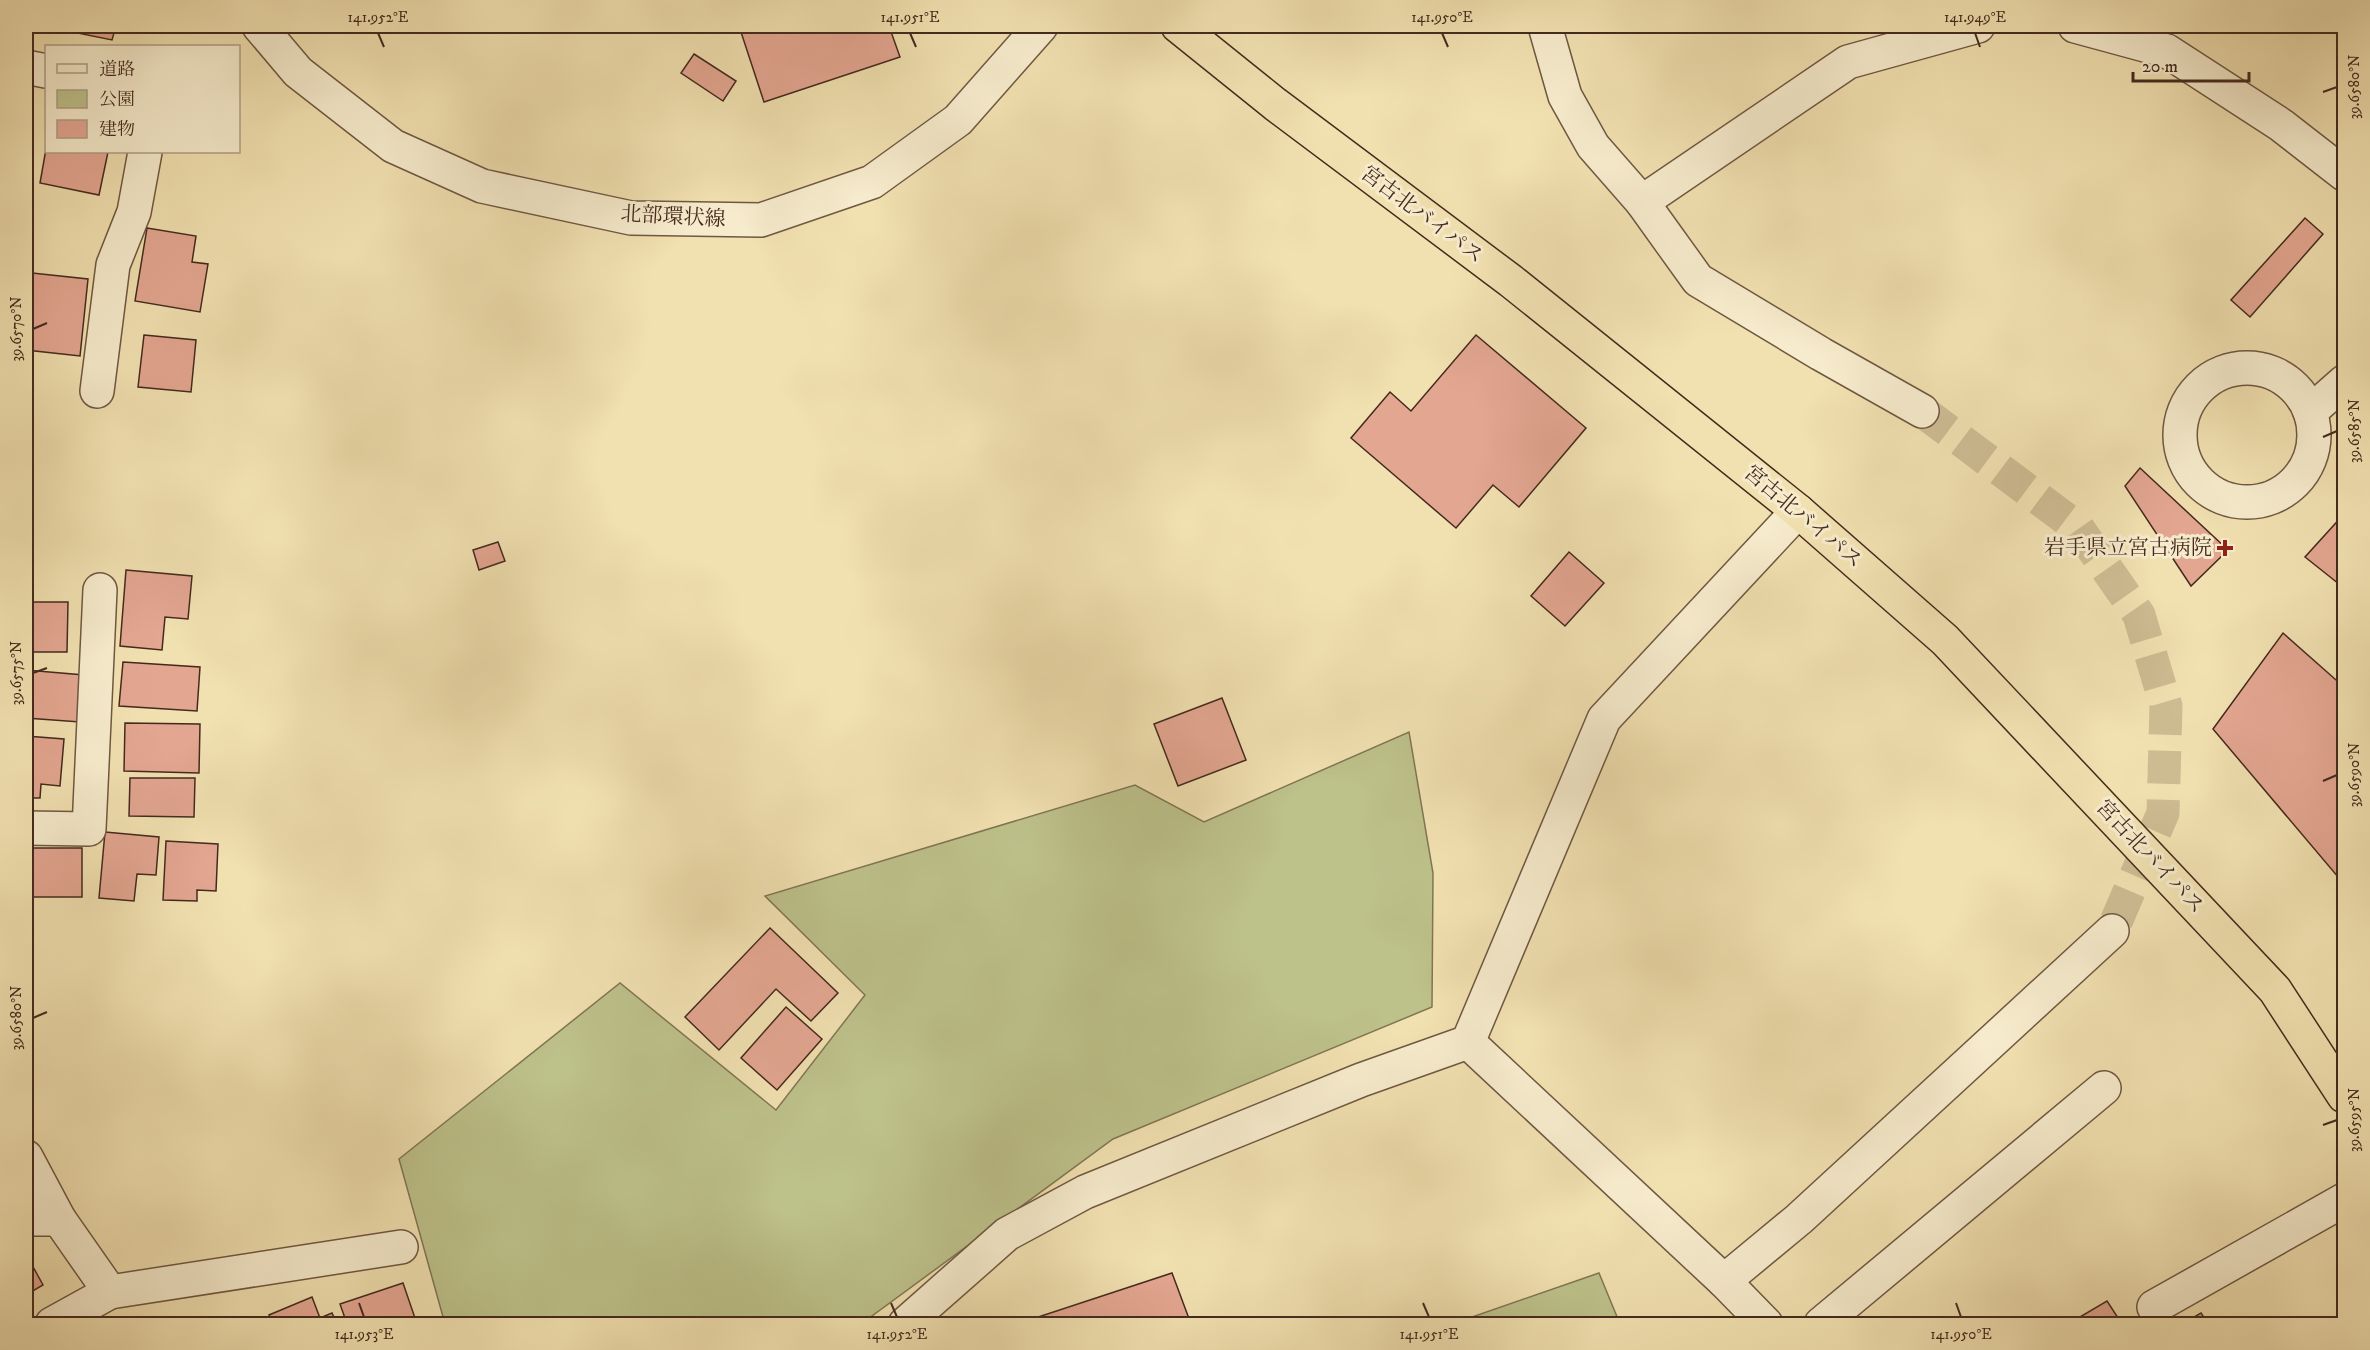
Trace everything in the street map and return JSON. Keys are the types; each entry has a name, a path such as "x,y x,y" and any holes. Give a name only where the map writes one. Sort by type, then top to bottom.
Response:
{"highway":[{"name":"宮古北バイパス","path":"1178,26 1275,104 1511,281 1798,511 1945,640 2275,990 2344,1096"}],"street":[{"name":"北部環状線","path":"259,26 298,72 393,146 482,186 632,218 761,220 872,182 958,120 1041,26"},
{"path":"1545,26 1565,96 1593,146 1642,202 1698,280 1922,411"},
{"path":"1642,202 1848,62 1978,26"},
{"path":"2075,26 2167,51 2281,125 2344,174"},
{"path":"26,67 45,71"},
{"path":"97,391 113,265 134,212 145,153"},
{"path":"2244,369 2266,371 2284,379 2300,394 2310,412 2314,435 2310,458 2299,478 2282,493 2260,501 2236,502 2214,494 2196,480 2184,460 2180,437 2182,416 2191,398 2205,382 2224,372 2244,369"},
{"path":"2310,412 2344,382"},
{"path":"905,1324 1007,1234 1085,1192 1361,1080 1468,1042 1604,719 1798,511"},
{"path":"26,828 89,829 100,590"},
{"path":"1724,1281 1799,1218 2112,931"},
{"path":"1468,1042 1724,1281 1766,1324"},
{"path":"1821,1324 2104,1088"},
{"path":"26,1157 59,1219 110,1292"},
{"path":"2154,1307 2344,1200"},
{"path":"26,1218 59,1219"},
{"path":"52,1324 110,1292 401,1248"}],"green space":[{"path":"1409,732 1433,873 1432,1007 1113,1139 861,1324 445,1324 399,1159 620,983 776,1110 865,995 765,896 1135,785 1204,822"},
{"path":"1599,1273 1620,1324 1452,1324"}],"building":[{"path":"43,26 116,26 112,40"},
{"path":"739,26 889,26 900,57 764,102"},
{"path":"694,54 736,81 723,101 681,73"},
{"path":"45,153 108,153 99,195 40,183"},
{"path":"2305,218 2323,234 2250,317 2231,300"},
{"path":"147,228 196,236 192,262 208,264 200,312 135,301"},
{"path":"32,273 88,279 80,356 26,350"},
{"path":"144,335 196,340 191,392 138,387"},
{"path":"1476,335 1586,428 1519,507 1493,485 1456,528 1351,438 1390,392 1411,411"},
{"path":"2140,468 2228,550 2191,586 2125,486"},
{"path":"2344,514 2344,588 2305,557"},
{"path":"498,542 505,561 479,570 473,550"},
{"path":"1569,552 1604,583 1565,626 1531,596"},
{"path":"126,570 192,576 188,619 165,617 162,650 120,646"},
{"path":"27,602 68,602 67,652 27,652"},
{"path":"2283,633 2344,687 2344,884 2213,729"},
{"path":"123,662 200,667 197,711 119,706"},
{"path":"26,670 84,675 80,722 26,718"},
{"path":"1222,698 1246,760 1178,786 1154,724"},
{"path":"125,723 200,724 199,773 124,771"},
{"path":"26,736 64,739 60,786 41,784 40,798 26,798"},
{"path":"130,778 195,778 194,817 129,816"},
{"path":"105,832 159,837 156,875 137,874 134,901 99,898"},
{"path":"166,841 218,844 216,891 197,890 197,901 163,900"},
{"path":"26,848 82,848 82,897 26,897"},
{"path":"770,928 838,993 811,1021 776,989 719,1050 685,1017"},
{"path":"786,1007 822,1039 777,1090 741,1058"},
{"path":"26,1254 43,1285 26,1295"},
{"path":"1172,1273 1191,1324 1017,1324"},
{"path":"403,1283 417,1324 347,1324 340,1304"},
{"path":"312,1297 320,1318 332,1313 337,1324 273,1324 269,1315"},
{"path":"2107,1301 2122,1324 2068,1324"},
{"path":"2201,1313 2208,1324 2182,1324"}],"tunnel":[{"path":"1922,411 2078,528 2139,615 2166,706 2163,813 2112,931"}],"place":[{"name":"岩手県立宮古病院","path":"2225,548"}]}
